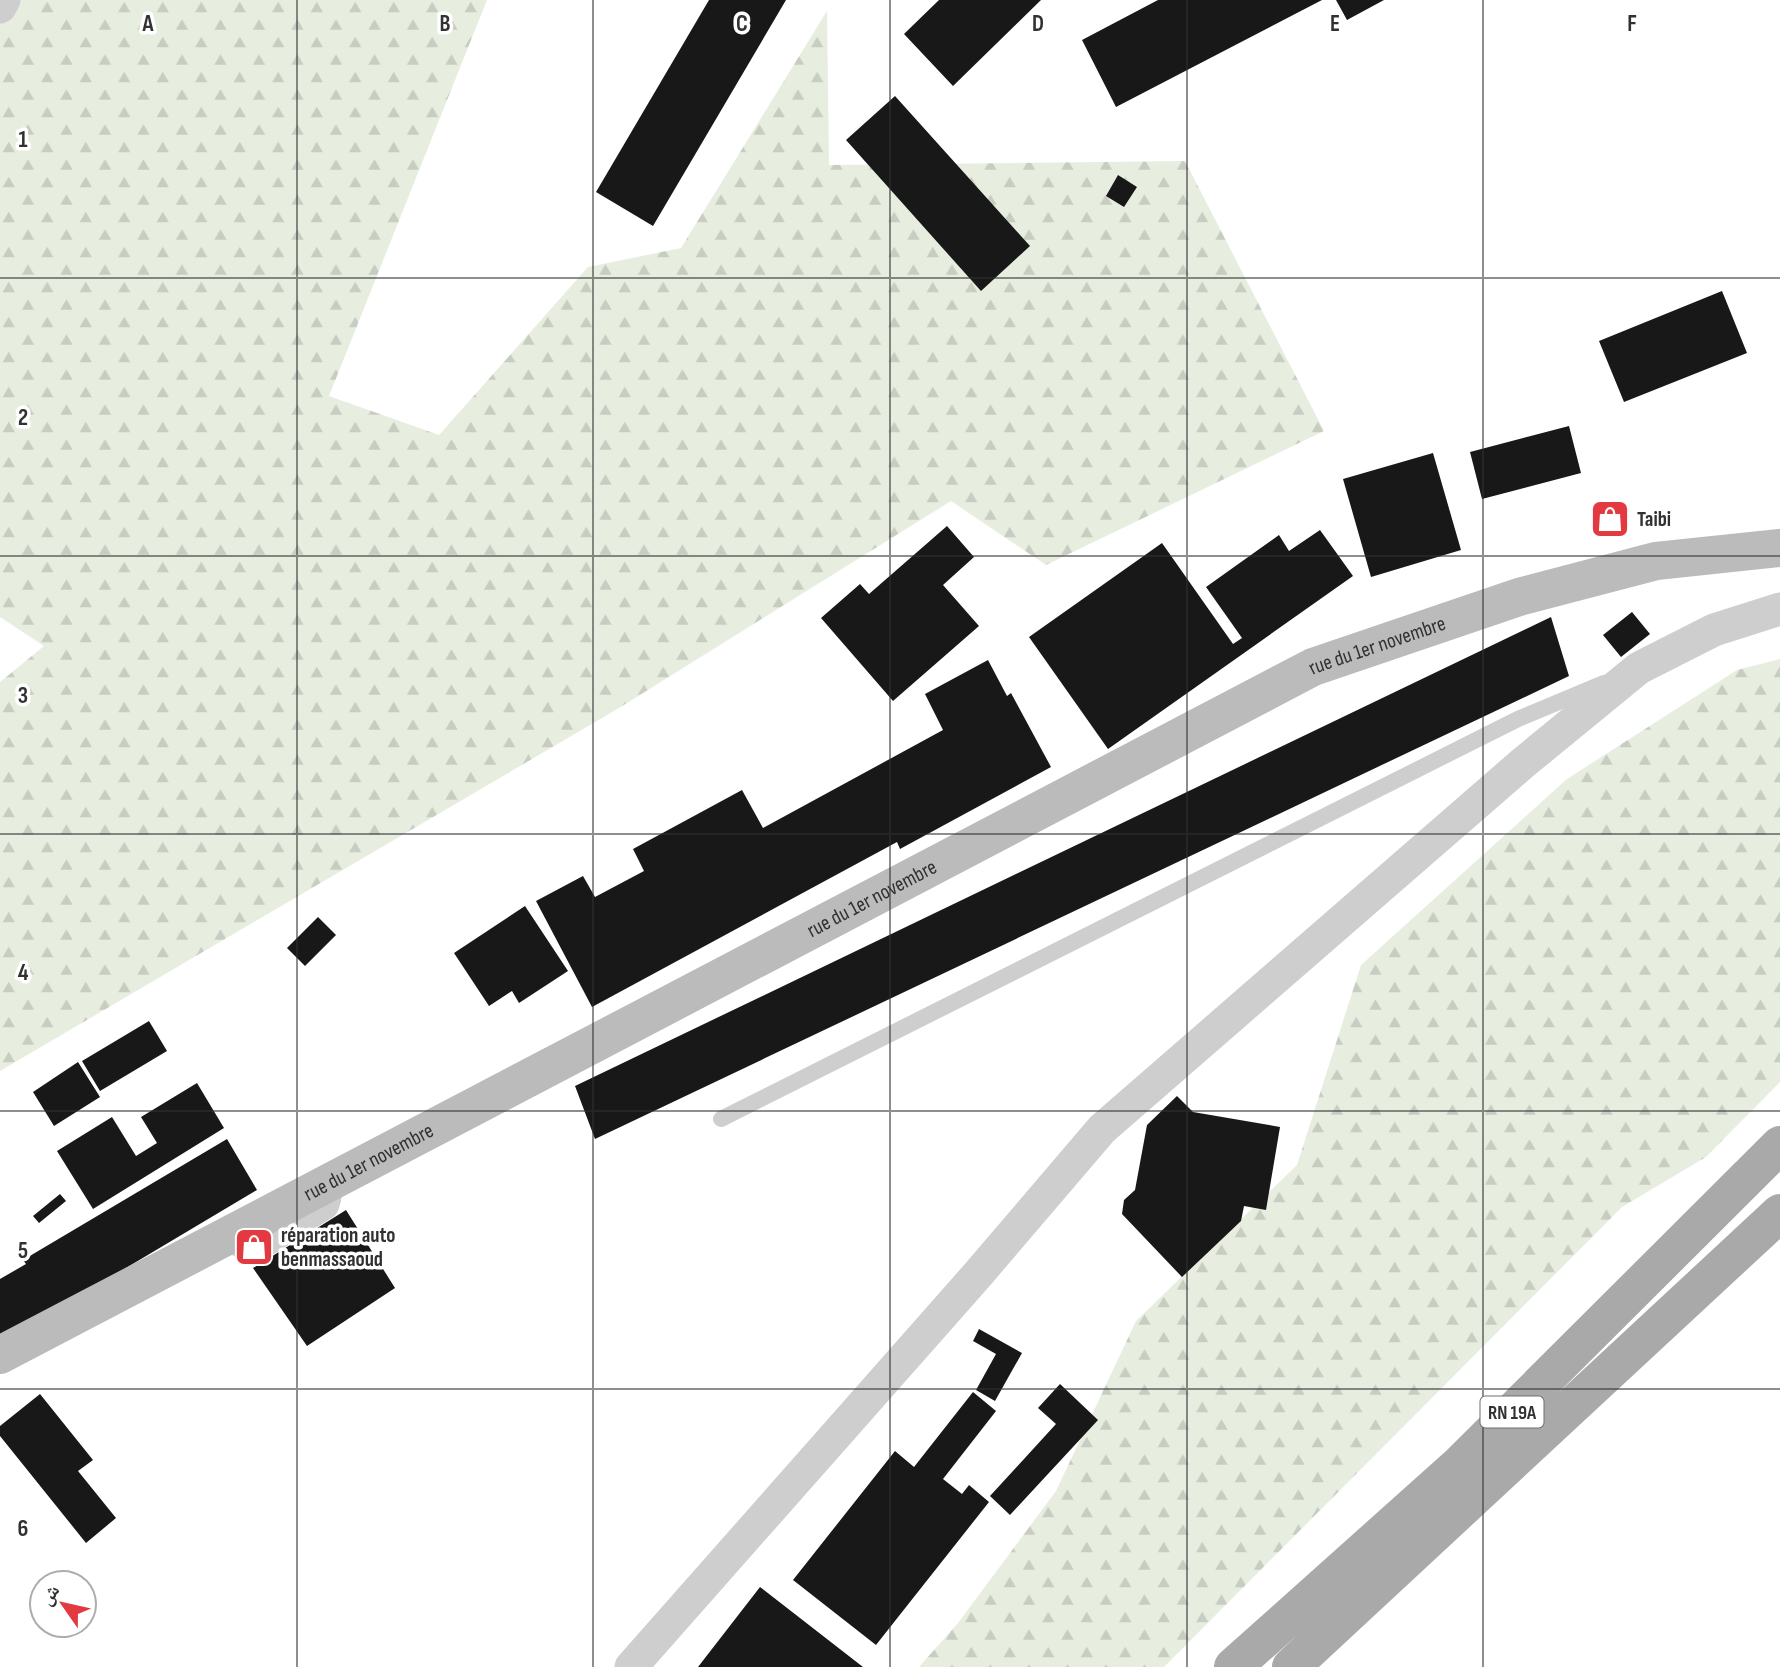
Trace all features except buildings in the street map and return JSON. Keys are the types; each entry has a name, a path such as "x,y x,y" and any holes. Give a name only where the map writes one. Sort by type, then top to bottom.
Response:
{"main road":[{"name":"rue du 1er novembre","path":"0,1355 1313,667 1519,597 1656,561 1780,548"},
{"name":"RN 19A","path":"1233,1667 1459,1465 1780,1145"},
{"path":"1714,1275 1780,1213"},
{"path":"1714,1275 1780,1237"},
{"name":"RN 19A","path":"1292,1667 1714,1275"}],"street":[{"path":"0,7 4,0"},
{"path":"631,1667 979,1273 1102,1129 1523,763 1639,668 1714,630 1780,609"}],"lane":[{"path":"721,1119 1518,719 1639,668"}],"green space":[{"path":"0,0 487,0 329,396 439,435 588,267 681,248 827,11 829,165 1185,161 1324,431 1046,565 951,501 619,708 0,1071 0,682 44,646 0,617"},
{"path":"1780,659 1780,1082 1706,1157 1622,1207 1164,1667 919,1667 958,1623 1056,1491 1136,1321 1297,1165 1361,965 1567,779 1737,670"}],"place":[{"name":"Taibi","path":"1610,519"},
{"name":"réparation auto benmassaoud","path":"254,1247"}]}
